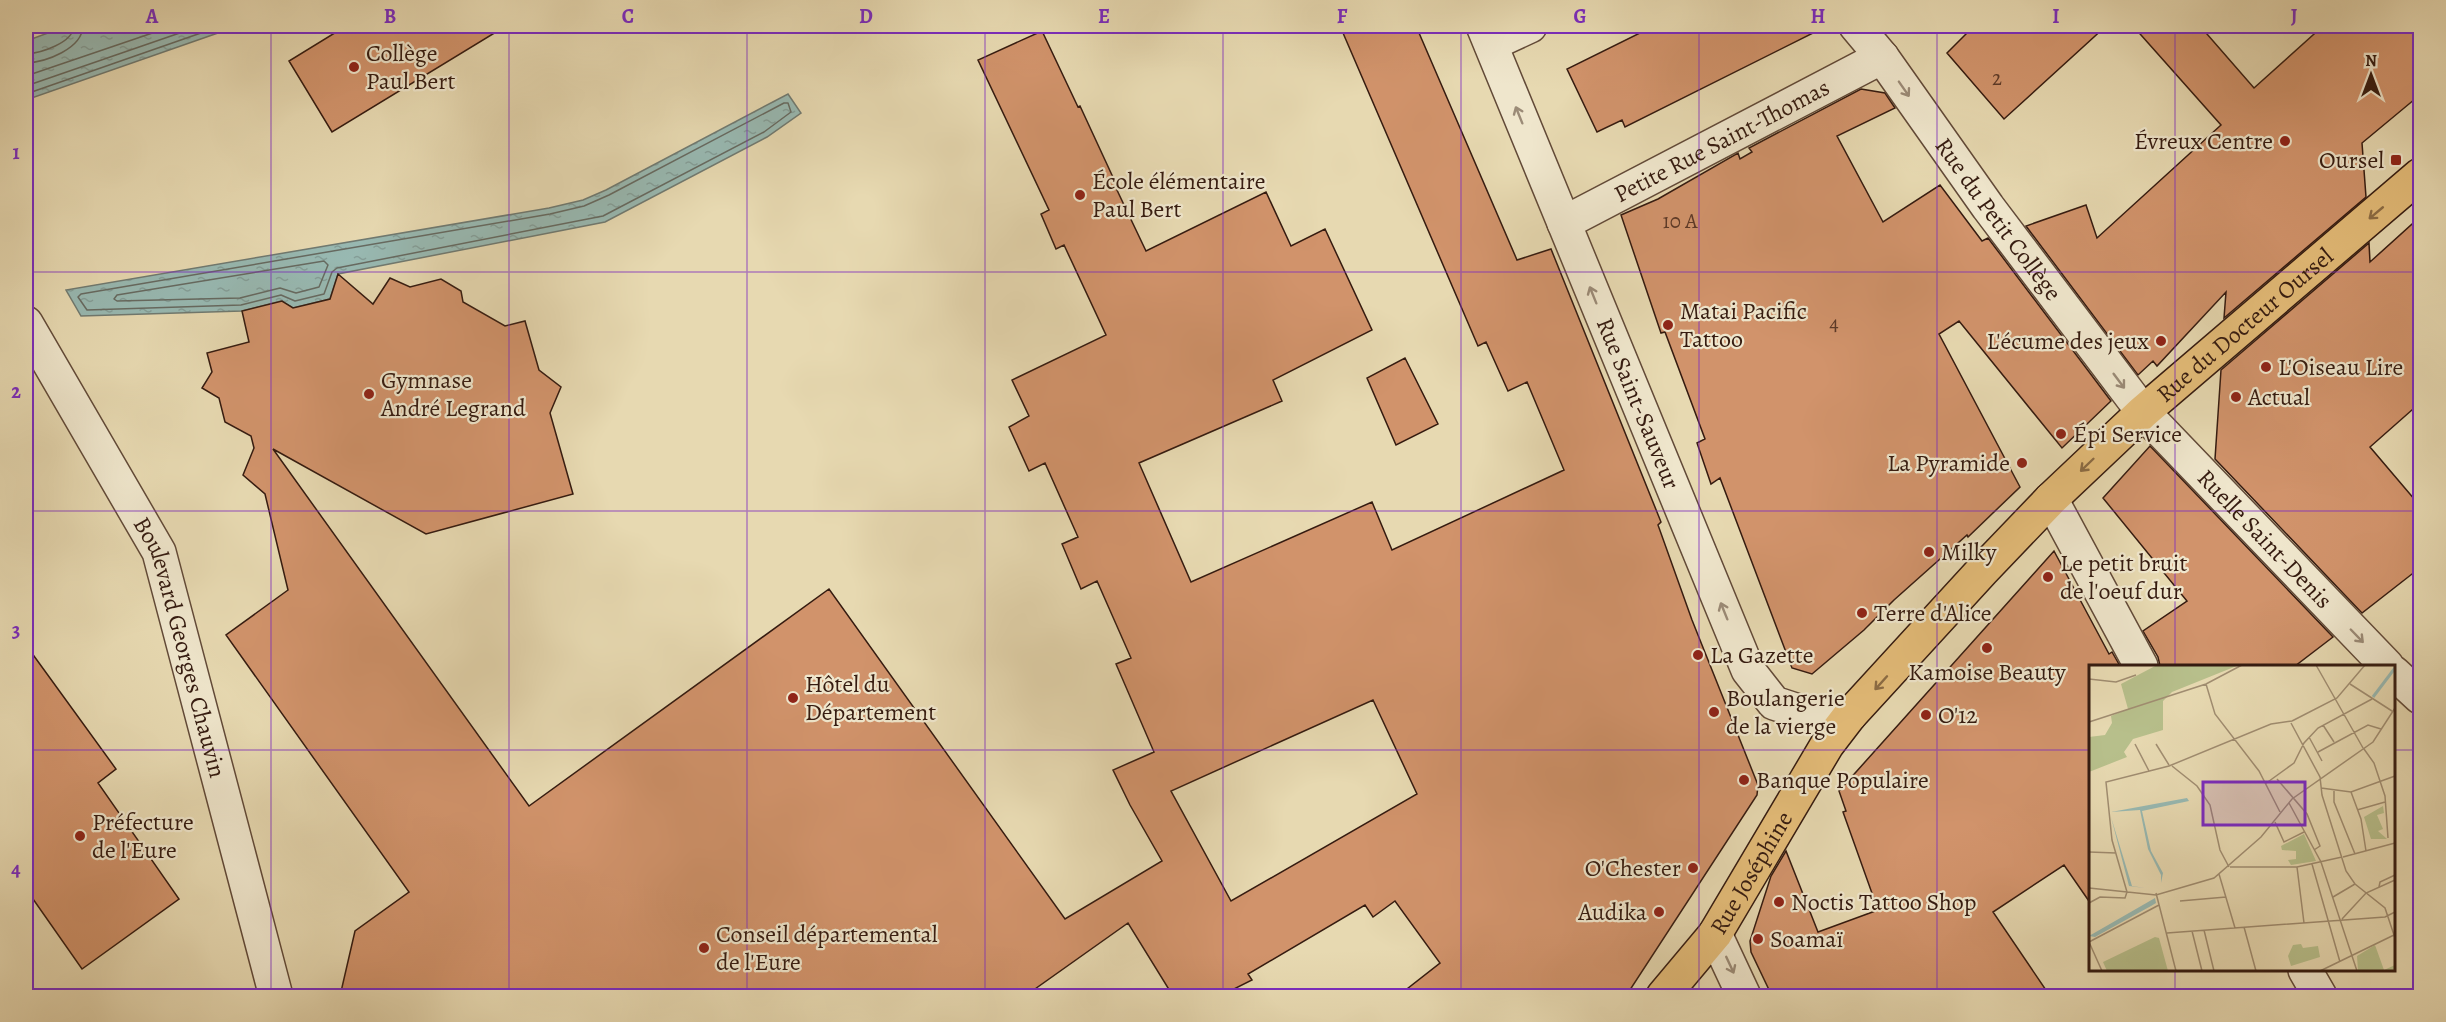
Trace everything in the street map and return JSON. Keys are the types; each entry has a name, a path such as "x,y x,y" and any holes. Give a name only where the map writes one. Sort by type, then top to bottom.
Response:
{"main road":[{"name":"Rue du Docteur Oursel","path":"1851,715 1982,570 2051,499 2143,412 2421,175"},
{"name":"Rue Joséphine","path":"1663,996 1715,934 1827,745 1851,715"}],"street":[{"path":"1487,35 1530,26"},
{"name":"Rue du Petit Collège","path":"1856,26 1882,57 1988,207 2143,412"},
{"name":"Rue Saint-Sauveur","path":"1487,35 1748,670 1774,703 1817,717 1851,715"},
{"name":"Petite Rue Saint-Thomas","path":"1564,223 1882,57"},
{"name":"Boulevard Georges Chauvin","path":"26,323 159,552 276,996"},
{"name":"Ruelle Saint-Denis","path":"2143,412 2386,665"},
{"path":"2051,499 2140,665"},
{"path":"2395,674 2421,697"},
{"path":"1715,934 1744,996"},
{"path":"2306,971 2320,996"}],"water":[{"path":"67,26 238,26 26,100 26,41"},
{"path":"788,94 801,113 767,137 605,222 338,274 330,299 293,308 281,301 242,311 81,316 66,290 549,208 583,200"}],"building":[{"path":"346,26 506,26 332,132 289,61"},
{"path":"1340,26 1416,26 1517,260 1551,249 1661,522 1658,525 1692,620 1758,785 1757,795 1626,996 1398,996 1440,963 1395,901 1373,917 1365,905 1248,974 1252,980 1220,996 1173,996 1128,923 1025,996 340,996 355,931 409,892 226,635 288,590 265,494 243,475 254,448 251,436 225,422 219,398 202,388 212,372 207,353 249,342 242,311 282,301 293,308 330,299 338,274 373,304 390,278 410,287 441,279 461,291 463,302 505,326 525,321 539,370 561,387 550,413 573,494 426,534 273,449 529,806 829,589 1065,919 1162,861 1113,770 1154,752 1116,664 1131,658 1097,581 1081,589 1062,544 1078,537 1045,463 1029,471 1009,427 1029,416 1012,380 1106,335 1064,245 1056,249 1041,214 1049,210 978,60 1042,31 1078,107 1080,106 1146,251 1266,192 1291,246 1325,229 1372,330 1273,380 1282,401 1139,463 1191,582 1372,502 1392,550 1564,470 1527,382 1508,391 1486,342 1478,346","holes":["1373,700 1417,794 1231,901 1171,791"]},
{"path":"1654,26 1827,26 1625,127 1622,120 1597,132 1567,69"},
{"path":"1974,26 2106,26 2004,119 1947,53"},
{"name":"Évreux Centre","path":"2133,26 2200,26 2254,88 2323,26 2421,26 2421,94 2362,143 2366,197 2224,318 2226,292 2157,366 2153,361 2138,375 2026,226 2086,205 2097,238 2221,125"},
{"path":"1861,89 1885,93 1895,108 1837,136 1883,222 1940,185 1982,241 1988,238 2111,401 2062,448 1959,321 1939,334 2020,487 1968,537 1967,535 1864,630 1812,674 1792,668 1720,478 1711,484 1697,443 1705,439 1665,332 1661,333 1621,215 1658,199 1738,153 1740,159 1752,152 1749,148"},
{"path":"2421,216 2421,402 2370,447 2421,507 2421,567 2362,613 2215,459 2221,370 2369,243 2370,262"},
{"path":"1405,358 1438,424 1396,445 1367,378"},
{"path":"2150,446 2333,637 2296,665 2160,665 2158,657 2143,631 2187,601 2103,498"},
{"path":"2054,551 2109,654 2112,652 2119,665 2089,665 2089,901 2064,865 1993,912 2050,996 1772,996 1751,952 1750,941 1771,876 1786,851 1818,932 1878,910 1843,812 1846,811 1839,791"},
{"name":"Préfecture de l'Eure","path":"26,645 116,769 98,783 179,899 82,969 26,889"}],"place":[{"name":"Collège Paul Bert","path":"354,67"},
{"name":"Évreux Centre","path":"2285,141"},
{"name":"Oursel","path":"2396,160"},
{"name":"École élémentaire Paul Bert","path":"1080,195"},
{"name":"Matai Pacific Tattoo","path":"1668,325"},
{"name":"L'écume des jeux","path":"2161,341"},
{"name":"L'Oiseau Lire","path":"2266,367"},
{"name":"Gymnase André Legrand","path":"369,394"},
{"name":"Actual","path":"2236,397"},
{"name":"Épi Service","path":"2061,434"},
{"name":"La Pyramide","path":"2022,463"},
{"name":"Milky","path":"1929,552"},
{"name":"Le petit bruit de l'oeuf dur","path":"2048,577"},
{"name":"Terre d'Alice","path":"1862,613"},
{"name":"Kamoise Beauty","path":"1987,648"},
{"name":"La Gazette","path":"1698,655"},
{"name":"Hôtel du Département","path":"793,698"},
{"name":"Boulangerie de la vierge","path":"1714,712"},
{"name":"O'12","path":"1926,715"},
{"name":"Banque Populaire","path":"1744,780"},
{"name":"Préfecture de l'Eure","path":"80,836"},
{"name":"O'Chester","path":"1693,868"},
{"name":"Noctis Tattoo Shop","path":"1779,902"},
{"name":"Audika","path":"1659,912"},
{"name":"Soamaï","path":"1758,939"},
{"name":"Conseil départemental de l'Eure","path":"704,948"}]}
